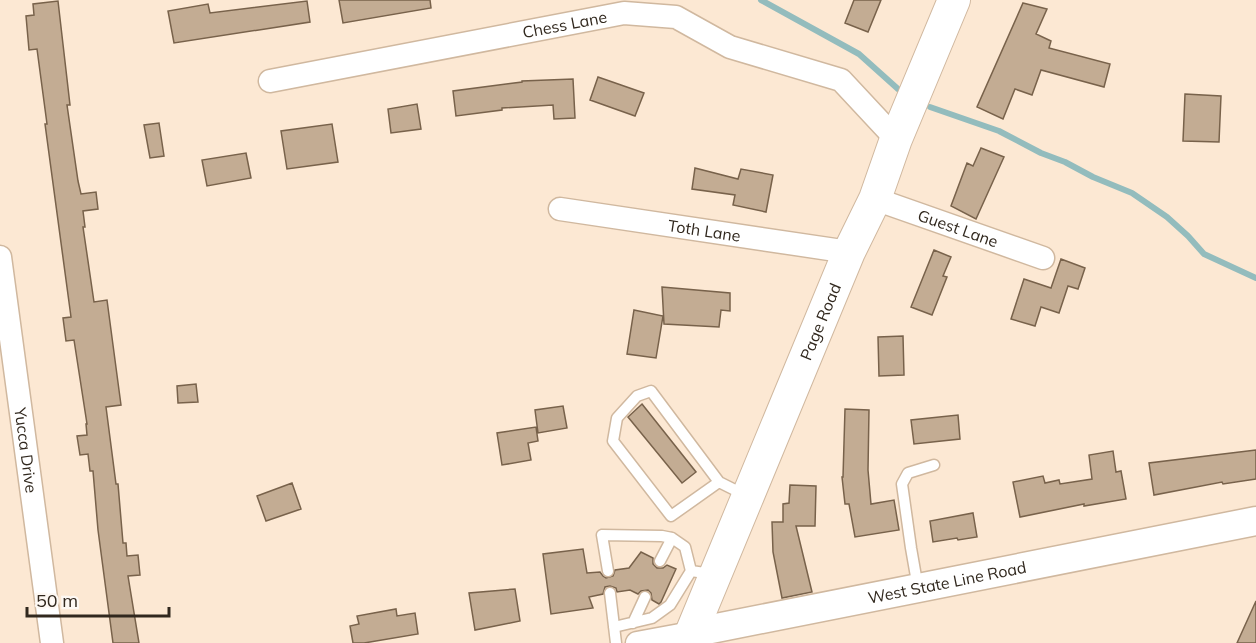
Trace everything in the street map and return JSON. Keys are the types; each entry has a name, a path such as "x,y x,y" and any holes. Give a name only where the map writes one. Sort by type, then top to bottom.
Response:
{"main road":[{"name":"Page Road","path":"689,638 703,573 748,496 849,252 875,199 896,139 954,0"}],"street":[{"name":"Chess Lane","path":"270,81 624,13 676,17 730,47 841,80 896,139"},
{"name":"Guest Lane","path":"875,199 1043,258"},
{"name":"Toth Lane","path":"560,209 849,252"},
{"name":"Yucca Drive","path":"0,257 52,643"},
{"name":"West State Line Road","path":"635,633 689,638 918,588 1256,521"}],"lane":[{"path":"671,516 614,441 617,418 637,396 651,391 719,482 748,496"},
{"path":"918,588 910,548 902,484 908,473 934,465"},
{"path":"660,561 671,516 719,482"},
{"path":"608,571 602,535 667,537 685,547 703,573 670,605 635,633"},
{"path":"610,593 616,643"},
{"path":"635,633 645,597"},
{"path":"614,627 635,633"}],"building":[{"path":"339,0 430,0 431,8 343,23"},
{"path":"854,0 881,0 868,32 845,23"},
{"path":"58,1 70,105 67,105 78,181 81,194 96,192 98,209 83,211 85,227 83,227 94,302 107,300 121,405 106,407 116,484 118,484 123,543 126,543 127,556 138,555 140,575 128,576 139,643 113,643 98,530 93,471 90,471 88,454 80,455 77,436 87,435 87,424 74,340 66,341 63,318 71,317 37,49 29,50 26,16 34,15 33,4"},
{"path":"307,1 310,22 174,43 168,11 208,4 210,13"},
{"path":"1023,3 1047,9 1036,34 1051,41 1049,48 1110,64 1104,87 1041,70 1032,95 1015,89 1003,119 977,107"},
{"path":"598,77 644,93 635,116 590,100"},
{"path":"573,79 575,118 554,119 553,105 502,108 502,110 456,116 453,91 522,81"},
{"path":"1185,94 1221,96 1219,142 1183,141"},
{"path":"417,104 421,129 391,133 388,109"},
{"path":"159,123 164,156 150,158 144,125"},
{"path":"332,124 338,162 287,169 281,131"},
{"path":"981,148 1004,157 976,219 951,206 967,163 973,166"},
{"path":"246,153 251,178 207,186 202,160"},
{"path":"695,168 738,179 741,169 773,175 766,212 733,205 735,195 692,189"},
{"path":"934,250 951,257 943,276 947,277 932,315 911,307"},
{"path":"1061,259 1085,268 1078,289 1068,286 1059,313 1041,307 1035,326 1011,319 1024,279 1051,288"},
{"path":"662,287 730,293 730,311 721,310 719,327 664,324"},
{"path":"634,310 663,316 656,358 627,354"},
{"path":"903,336 904,375 879,376 878,337"},
{"path":"196,384 198,402 178,403 177,386"},
{"path":"642,404 696,472 682,483 628,417"},
{"path":"563,406 567,428 538,433 535,410"},
{"path":"845,409 869,410 868,470 871,504 894,500 899,530 855,537 849,504 845,504 842,477"},
{"path":"958,415 960,439 914,444 911,420"},
{"path":"536,427 538,441 528,443 531,460 502,465 497,433"},
{"path":"1256,450 1256,479 1223,484 1222,482 1154,495 1149,463"},
{"path":"1113,451 1116,472 1121,471 1126,499 1084,506 1084,504 1020,517 1013,482 1043,476 1045,483 1059,480 1060,484 1092,479 1089,455"},
{"path":"292,483 301,509 266,521 257,496"},
{"path":"790,485 816,486 815,526 796,526 812,592 782,598 773,552 772,522 783,522 783,504 789,503"},
{"path":"973,513 977,537 933,542 930,521"},
{"path":"583,549 587,573 600,572 606,578 613,576 615,570 629,568 641,552 653,558 653,564 657,568 667,565 676,569 659,604 652,600 648,590 638,594 630,590 617,592 616,588 610,586 605,587 603,594 589,597 593,608 551,614 543,554"},
{"path":"515,589 520,621 475,630 469,593"},
{"path":"1256,601 1256,643 1237,643"},
{"path":"396,609 397,616 415,613 418,634 353,643 350,626 359,624 357,616"}],"waterway":[{"path":"761,0 859,54 898,89"},
{"path":"930,107 999,131 1041,153 1132,193 1167,217 1204,254 1256,278"}]}
